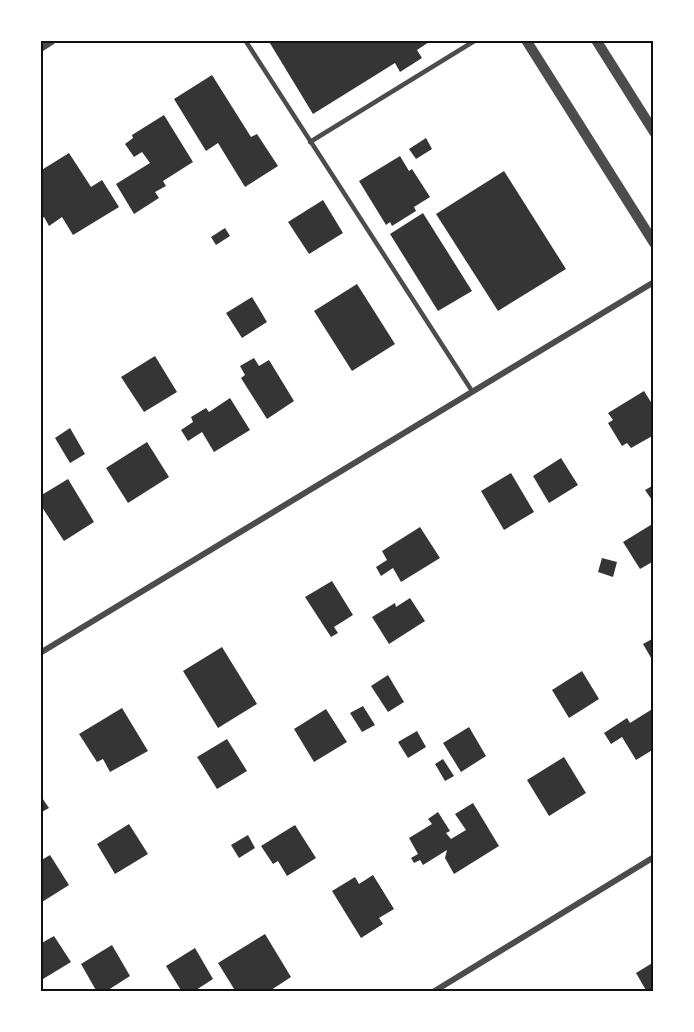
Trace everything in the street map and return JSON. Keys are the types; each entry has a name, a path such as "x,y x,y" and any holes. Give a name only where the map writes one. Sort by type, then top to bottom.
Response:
{"street":[{"path":"40,47 51,40"},
{"path":"526,40 654,243"},
{"path":"596,40 654,132"},
{"path":"40,653 654,282"},
{"path":"433,992 654,857"}],"lane":[{"path":"245,40 472,392"},
{"path":"310,142 476,40"}],"building":[{"path":"268,40 432,40 417,50 422,58 400,72 395,63 313,114"},
{"path":"212,75 251,137 257,134 278,166 245,187 218,143 206,151 174,99"},
{"path":"164,115 193,162 163,181 166,186 155,192 159,198 134,214 116,184 150,163 142,152 134,157 125,144 133,138 132,135"},
{"path":"426,138 432,149 416,159 409,149"},
{"path":"69,153 91,187 102,180 119,207 73,235 62,217 49,226 44,217 40,219 40,171"},
{"path":"400,156 409,171 412,169 430,197 414,207 416,211 392,226 390,222 386,225 359,181"},
{"path":"504,171 566,269 498,311 436,214"},
{"path":"323,200 343,233 309,254 288,222"},
{"path":"423,213 472,291 438,311 390,234"},
{"path":"225,228 230,236 216,245 211,237"},
{"path":"357,284 395,344 352,371 314,311"},
{"path":"252,297 267,322 242,338 226,313"},
{"path":"155,356 177,392 144,412 121,377"},
{"path":"254,358 259,366 269,360 294,401 267,419 241,378 245,375 240,366"},
{"path":"644,391 654,407 654,435 631,448 627,443 622,446 608,423 613,420 608,413"},
{"path":"230,398 250,430 214,452 202,432 188,441 181,430 193,422 191,417 206,408 209,412"},
{"path":"70,428 85,454 70,463 55,438"},
{"path":"147,442 169,477 128,503 106,468"},
{"path":"561,458 578,485 549,503 533,476"},
{"path":"511,473 534,512 504,530 481,491"},
{"path":"68,479 94,522 64,541 40,504 40,496"},
{"path":"654,485 654,503 645,490"},
{"path":"654,523 654,561 640,569 623,542"},
{"path":"420,527 440,558 401,582 393,568 381,576 376,567 387,560 382,551"},
{"path":"602,558 617,562 613,577 598,572"},
{"path":"332,581 353,615 334,627 338,633 331,637 305,597"},
{"path":"410,598 425,621 389,644 372,617 395,603 396,607"},
{"path":"654,638 654,663 643,644"},
{"path":"222,647 257,704 218,728 183,671"},
{"path":"582,671 599,699 569,718 552,690"},
{"path":"388,675 404,702 388,712 371,686"},
{"path":"363,706 375,725 362,732 350,713"},
{"path":"122,708 148,751 110,772 103,759 97,762 79,734"},
{"path":"654,708 654,749 636,760 622,737 611,744 604,733 627,718 630,723"},
{"path":"326,709 347,742 314,762 294,729"},
{"path":"469,727 486,756 461,772 443,743"},
{"path":"417,731 426,747 408,758 398,742"},
{"path":"227,739 247,771 217,789 197,757"},
{"path":"564,757 586,793 549,816 527,780"},
{"path":"443,759 454,776 445,781 435,764"},
{"path":"40,795 49,808 40,813"},
{"path":"473,803 499,846 454,874 445,858 447,850 423,865 420,860 414,863 411,858 418,854 409,838 432,824 428,819 438,812 450,831 446,833 451,839 466,830 455,814"},
{"path":"129,824 148,854 115,874 97,844"},
{"path":"295,825 316,858 287,876 278,861 273,864 261,846"},
{"path":"248,835 255,848 239,858 231,845"},
{"path":"50,855 69,885 42,902 40,861"},
{"path":"373,875 394,909 379,918 383,924 361,938 332,891 355,877 359,884"},
{"path":"265,934 291,977 268,992 236,992 218,963"},
{"path":"54,936 71,962 43,979 40,976 40,944"},
{"path":"112,945 130,976 105,992 97,992 81,964"},
{"path":"195,948 213,979 193,992 182,992 166,966"},
{"path":"654,962 654,992 647,992 636,973"}]}
